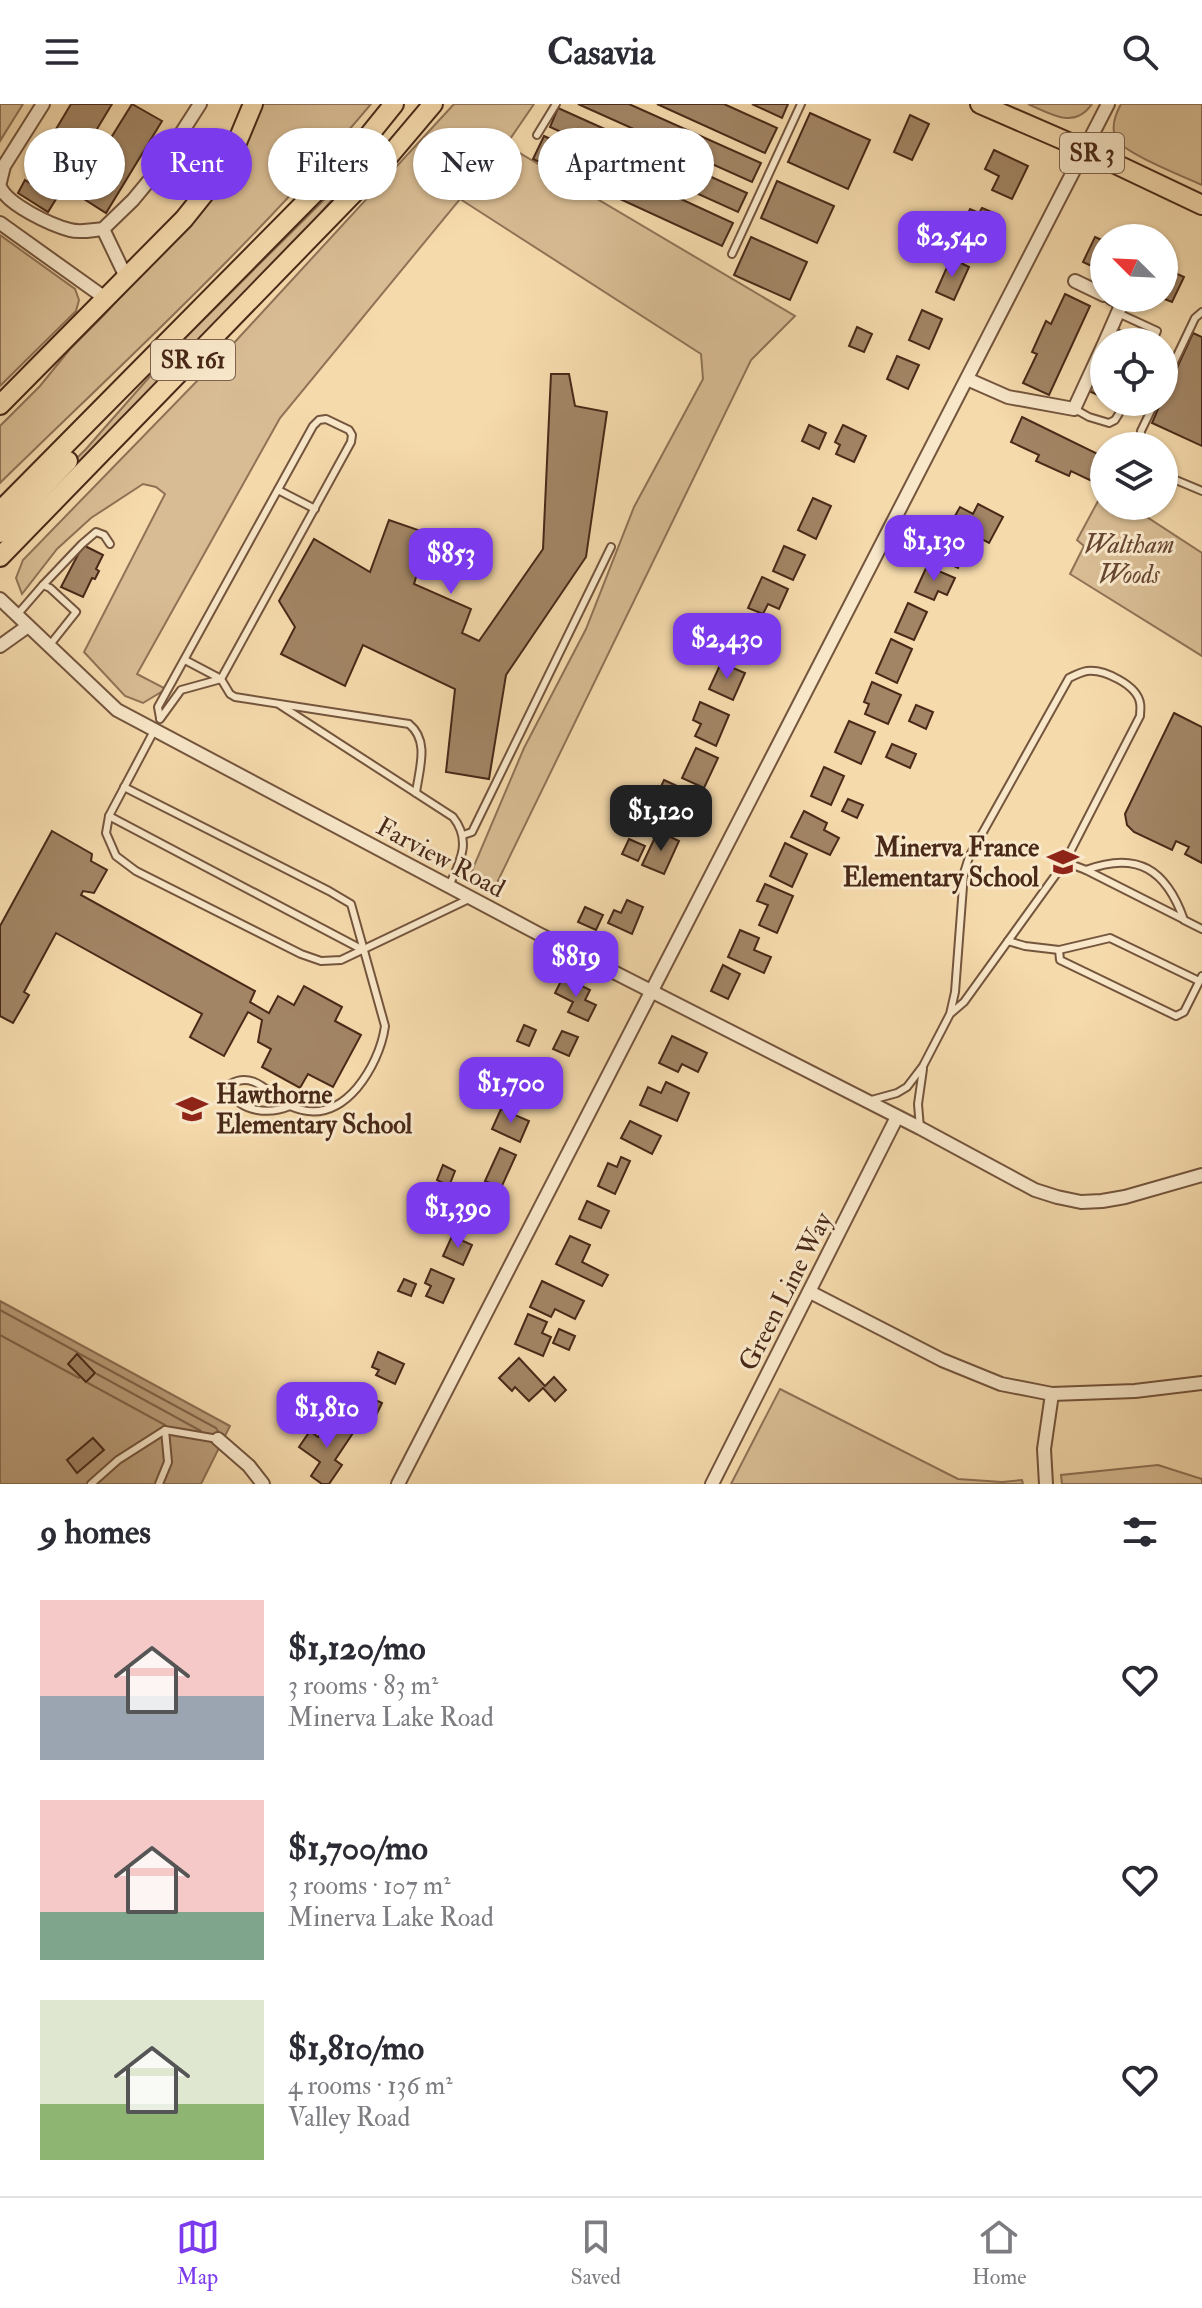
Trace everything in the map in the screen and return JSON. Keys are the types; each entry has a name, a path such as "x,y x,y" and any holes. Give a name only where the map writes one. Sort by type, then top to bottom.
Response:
{"main road":[{"path":"243,128 253,104"},
{"name":"SR 161","path":"0,511 357,150 394,104"},
{"name":"SR 161","path":"0,557 384,162 433,104"},
{"name":"SR 3","path":"980,104 1202,205"},
{"path":"0,405 199,200"},
{"path":"0,533 163,365 169,342"}],"street":[{"path":"43,104 4,166 0,184 3,195 44,220 73,231 103,229 141,190"},
{"path":"185,128 200,104"},
{"path":"398,1484 1108,104"},
{"path":"0,223 105,298"},
{"path":"103,229 126,277"},
{"path":"1075,281 1090,288"},
{"path":"1111,328 1118,313"},
{"path":"967,379 1008,397 1073,408 1090,372"},
{"name":"Farview Road","path":"0,599 117,710 471,898 1035,1190 1081,1202 1125,1197 1202,1175"},
{"path":"0,646 28,626"},
{"name":"Green Line Way","path":"712,1484 897,1117"},
{"path":"810,1292 976,1375 1001,1384 1052,1394 1135,1391 1202,1383"},
{"path":"1046,1484 1044,1449 1052,1394"},
{"path":"218,1439 249,1466 263,1484"}],"lane":[{"path":"537,135 556,104"},
{"path":"732,254 801,104"},
{"path":"1178,354 1195,318 1202,312"},
{"path":"1118,313 1150,328"},
{"path":"1073,408 1109,423 1117,416"},
{"path":"160,718 158,707 313,426 319,420 326,419 349,430 351,442 221,679 181,690 160,718 109,816 106,833 116,856 136,871 301,954 321,961 341,960 471,898"},
{"path":"1178,481 1202,491"},
{"path":"278,490 315,509"},
{"path":"17,615 96,532 104,535 110,544"},
{"path":"463,835 472,832 611,547"},
{"path":"43,585 76,612 49,646"},
{"path":"185,660 221,679 235,697 409,724 421,737 422,746 416,793"},
{"path":"867,1101 907,1087 923,1066 950,1014 955,992 964,873 969,857 1069,678 1084,671 1112,676 1133,690 1140,701 1140,716 1065,862 964,1002 950,1014"},
{"path":"277,703 453,817 463,835 462,854 449,886"},
{"path":"124,787 351,904 385,1026 383,1043 362,1082 349,1098 333,1109 314,1111 290,1106 269,1089 247,1079 230,1084 233,1099 252,1109 279,1111 290,1106"},
{"path":"109,816 363,950"},
{"path":"1065,862 1202,929"},
{"path":"1086,870 1105,863 1120,862 1145,867 1167,885 1184,920"},
{"path":"1008,941 1059,950 1110,938 1201,979 1184,1012 1176,1016 1060,960 1059,950"},
{"path":"920,1128 918,1104 923,1066"},
{"path":"91,1484 118,1460 165,1430 218,1439"},
{"path":"159,1484 168,1462 165,1430"}],"green space":[{"path":"0,104 23,104 0,141"},
{"path":"261,104 371,104 350,128 268,128 268,200 286,200 0,483 0,426 189,223 203,200 252,200 252,128 246,128"},
{"path":"454,104 534,104 518,128 432,128"},
{"path":"1028,104 1092,104 1078,116 1062,118"},
{"path":"1121,104 1202,104 1202,185 1143,158 1117,140 1115,117"},
{"path":"413,149 413,200 459,200 280,418 137,674 166,689 143,703 125,696 84,652 165,494 156,487 143,484 91,518 57,549 22,594 16,578 23,560 233,344 366,200 397,200 397,166"},
{"path":"522,154 538,164 538,200 599,200 795,316 751,360 492,893 468,880 524,748 586,629 634,507 703,379 701,354 462,200 522,200"},
{"path":"324,200 332,200 289,251 23,520 19,515 86,449 174,349"},
{"path":"0,235 75,289 79,300 76,311 0,386"},
{"name":"Waltham Woods","path":"1090,516 1090,520 1151,520 1202,553 1202,656 1070,574 1084,546 1077,540"},
{"path":"780,1389 958,1479 1022,1480 1023,1484 731,1484"},
{"path":"1158,1465 1202,1479 1202,1484 1062,1484 1061,1475"}],"water":[{"path":"0,1301 230,1426 201,1484 0,1484"}],"building":[{"path":"71,104 112,104 98,128 57,128"},
{"path":"132,104 162,121 158,128 141,128 141,156 125,182 125,128 117,128"},
{"path":"578,104 629,104 683,128 632,128"},
{"path":"657,104 724,104 777,128 765,153"},
{"path":"752,104 788,104 782,118"},
{"path":"558,108 602,128 552,128 550,127"},
{"path":"810,113 870,140 848,189 788,162"},
{"path":"910,115 929,124 912,160 894,152"},
{"path":"714,142 761,163 752,182 714,165"},
{"path":"994,150 1028,166 1012,199 992,190 999,176 985,169"},
{"path":"714,178 747,193 738,212 711,200 714,200"},
{"path":"777,181 834,206 817,243 761,218"},
{"path":"24,182 24,197 18,193"},
{"path":"29,200 55,200 48,212"},
{"path":"85,200 114,200 106,213"},
{"path":"622,200 683,200 733,223 722,246"},
{"path":"982,208 999,215 983,252 956,240 970,209 979,213"},
{"path":"751,237 807,262 790,300 734,275"},
{"path":"1090,247 1090,265 1083,262"},
{"path":"951,258 969,267 954,300 936,292"},
{"path":"1178,274 1184,277 1178,290"},
{"path":"1065,294 1090,306 1049,395 1023,383 1037,354 1032,352 1046,321 1051,324"},
{"path":"922,310 942,319 929,349 909,340"},
{"path":"857,327 872,334 864,352 849,346"},
{"path":"1193,333 1202,337 1202,446 1178,435 1178,432 1152,423 1155,416 1178,416 1178,366"},
{"path":"897,356 919,365 908,389 887,379"},
{"path":"551,374 569,374 575,406 607,412 586,557 506,675 489,779 446,772 455,689 363,645 345,686 281,654 295,627 279,601 314,539 370,572 389,520 421,531 411,560 420,564 414,584 471,609 462,633 479,641 543,549"},
{"path":"1022,417 1090,450 1090,480 1071,471 1069,476 1036,461 1039,455 1011,442"},
{"path":"809,425 826,433 819,449 802,441"},
{"path":"843,425 866,436 854,462 836,454 840,445 835,442"},
{"path":"813,498 831,506 816,539 798,530"},
{"path":"978,504 1003,517 989,543 951,523 960,507 973,514"},
{"path":"950,529 970,539 958,568 937,558"},
{"path":"83,545 103,555 96,569 99,571 83,597 61,587"},
{"path":"784,546 805,555 793,580 773,571"},
{"path":"927,566 955,578 947,595 938,591 934,600 915,592"},
{"path":"762,577 788,589 779,609 768,604 763,614 748,608"},
{"path":"908,603 927,612 914,640 895,632"},
{"path":"694,616 709,622 702,637 688,631"},
{"path":"749,621 768,629 755,657 736,649"},
{"path":"891,639 912,649 897,683 876,673"},
{"path":"721,663 745,673 733,700 709,689"},
{"path":"872,682 901,695 888,724 865,714 869,704 864,702"},
{"path":"700,702 729,715 716,746 695,736 701,724 693,720"},
{"path":"916,705 933,712 926,729 909,721"},
{"path":"1174,713 1202,727 1202,863 1185,854 1189,847 1176,841 1172,850 1134,832 1127,825 1125,814"},
{"path":"849,721 875,732 861,764 835,752"},
{"path":"892,744 916,754 910,768 886,757"},
{"path":"696,748 718,758 704,788 682,778"},
{"path":"824,767 844,776 831,805 811,796"},
{"path":"664,780 701,797 688,826 668,817 674,805 656,797"},
{"path":"848,799 863,805 857,818 842,811"},
{"path":"804,811 827,823 824,830 839,838 830,855 791,837"},
{"path":"52,831 92,854 91,861 107,870 94,893 83,891 81,895 255,991 250,1002 269,1013 278,996 294,1005 304,986 342,1007 335,1021 361,1035 333,1087 308,1074 300,1088 262,1067 271,1049 258,1042 262,1020 248,1012 224,1056 190,1037 202,1014 56,933 24,992 29,995 13,1023 0,1016 0,926"},
{"path":"658,831 679,841 664,874 642,865"},
{"path":"629,839 645,846 638,861 622,854"},
{"path":"785,843 807,854 792,887 770,876"},
{"path":"765,884 793,896 777,933 759,925 768,905 757,901"},
{"path":"627,900 643,907 632,934 608,923 614,910 621,913"},
{"path":"585,907 603,915 596,930 578,922"},
{"path":"740,930 759,938 754,950 771,957 764,973 728,957"},
{"path":"723,965 740,974 728,999 711,991"},
{"path":"563,977 590,990 585,1000 596,1005 588,1021 568,1012 573,1002 555,993"},
{"path":"524,1025 536,1030 529,1046 517,1041"},
{"path":"562,1031 578,1037 569,1056 553,1049"},
{"path":"672,1036 707,1053 698,1072 682,1064 678,1072 659,1063"},
{"path":"529,1059 550,1070 546,1079 556,1083 548,1098 517,1083"},
{"path":"666,1082 689,1093 677,1121 640,1105 648,1087 661,1093"},
{"path":"489,1088 501,1093 496,1105 483,1099"},
{"path":"501,1109 529,1121 520,1142 492,1129"},
{"path":"630,1121 661,1136 652,1154 621,1138"},
{"path":"500,1148 516,1155 501,1188 485,1181"},
{"path":"621,1157 630,1161 615,1194 598,1186 608,1163 617,1167"},
{"path":"443,1165 455,1171 449,1186 437,1180"},
{"path":"471,1191 493,1201 486,1218 463,1208"},
{"path":"587,1201 609,1211 601,1228 579,1219"},
{"path":"452,1236 472,1245 463,1265 443,1256"},
{"path":"570,1236 590,1245 582,1262 608,1275 602,1286 556,1264"},
{"path":"431,1269 454,1279 443,1303 426,1296 431,1286 425,1283"},
{"path":"404,1279 416,1284 411,1296 398,1291"},
{"path":"542,1281 584,1301 575,1319 555,1309 551,1317 530,1307"},
{"path":"528,1314 547,1322 542,1333 551,1337 543,1356 515,1344"},
{"path":"559,1329 575,1336 569,1350 553,1343"},
{"path":"378,1352 404,1364 395,1384 376,1375 379,1370 372,1367"},
{"path":"77,1354 95,1373 86,1382 68,1364"},
{"path":"519,1358 545,1386 554,1377 566,1390 555,1401 543,1388 529,1401 515,1387 512,1391 499,1378"},
{"path":"354,1390 382,1403 370,1428 352,1420 355,1414 345,1410"},
{"path":"331,1418 353,1433 335,1460 342,1465 329,1484 322,1484 311,1476 320,1462 299,1447 310,1431 318,1437"},
{"path":"93,1438 104,1450 77,1473 67,1460"}],"place":[{"name":"Minerva France Elementary School","path":"1063,862"},
{"name":"Hawthorne Elementary School","path":"192,1109"}]}
